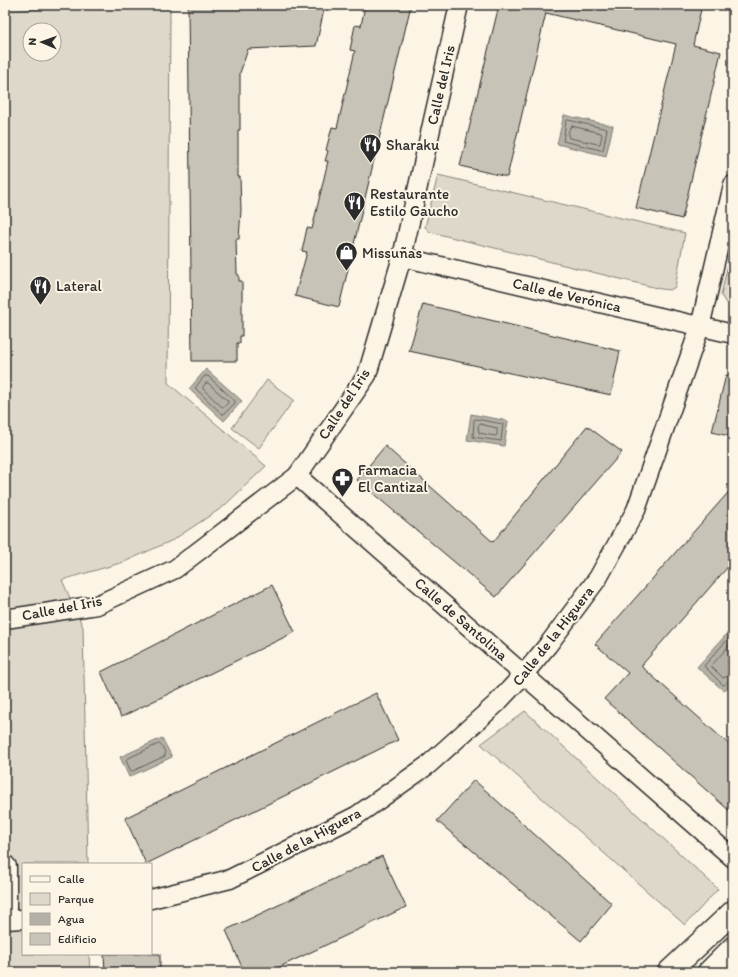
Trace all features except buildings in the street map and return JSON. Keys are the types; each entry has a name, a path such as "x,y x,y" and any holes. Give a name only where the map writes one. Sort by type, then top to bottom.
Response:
{"street":[{"name":"Calle del Iris","path":"5,619 97,605 175,569 297,476 367,375 402,257 459,5"},
{"name":"Calle de la Higuera","path":"152,899 230,879 356,816 428,765 496,704 548,645 598,578 636,510 700,327 733,186"},
{"name":"Calle de Verónica","path":"402,257 733,334"},
{"name":"Calle de Santolina","path":"297,476 733,858"},
{"path":"5,867 5,908"},
{"path":"668,972 733,912"},
{"path":"5,920 22,919"},
{"path":"709,972 733,948"}],"green space":[{"path":"112,5 170,5 168,383 266,466 223,507 173,540 124,562 62,580 83,627 88,863 22,863 22,955 89,955 90,972 5,972 5,11"},
{"path":"438,175 685,233 675,287 670,290 661,289 430,232 425,227"},
{"path":"732,246 733,306 725,302 721,295"},
{"path":"267,380 294,400 259,448 232,428"},
{"path":"525,711 718,889 685,925 481,744"}],"water":[{"path":"564,115 613,126 606,156 557,144"},
{"path":"206,369 242,401 224,421 189,389"},
{"path":"471,414 508,421 504,446 467,440"},
{"path":"733,627 733,682 724,691 697,667"},
{"path":"162,738 172,757 129,777 120,757"}],"place":[{"name":"Sharaku","path":"370,164"},
{"name":"Restaurante Estilo Gaucho","path":"355,222"},
{"name":"Missuñas","path":"346,272"},
{"name":"Lateral","path":"41,306"},
{"name":"Farmacia El Cantizal","path":"343,498"}]}
